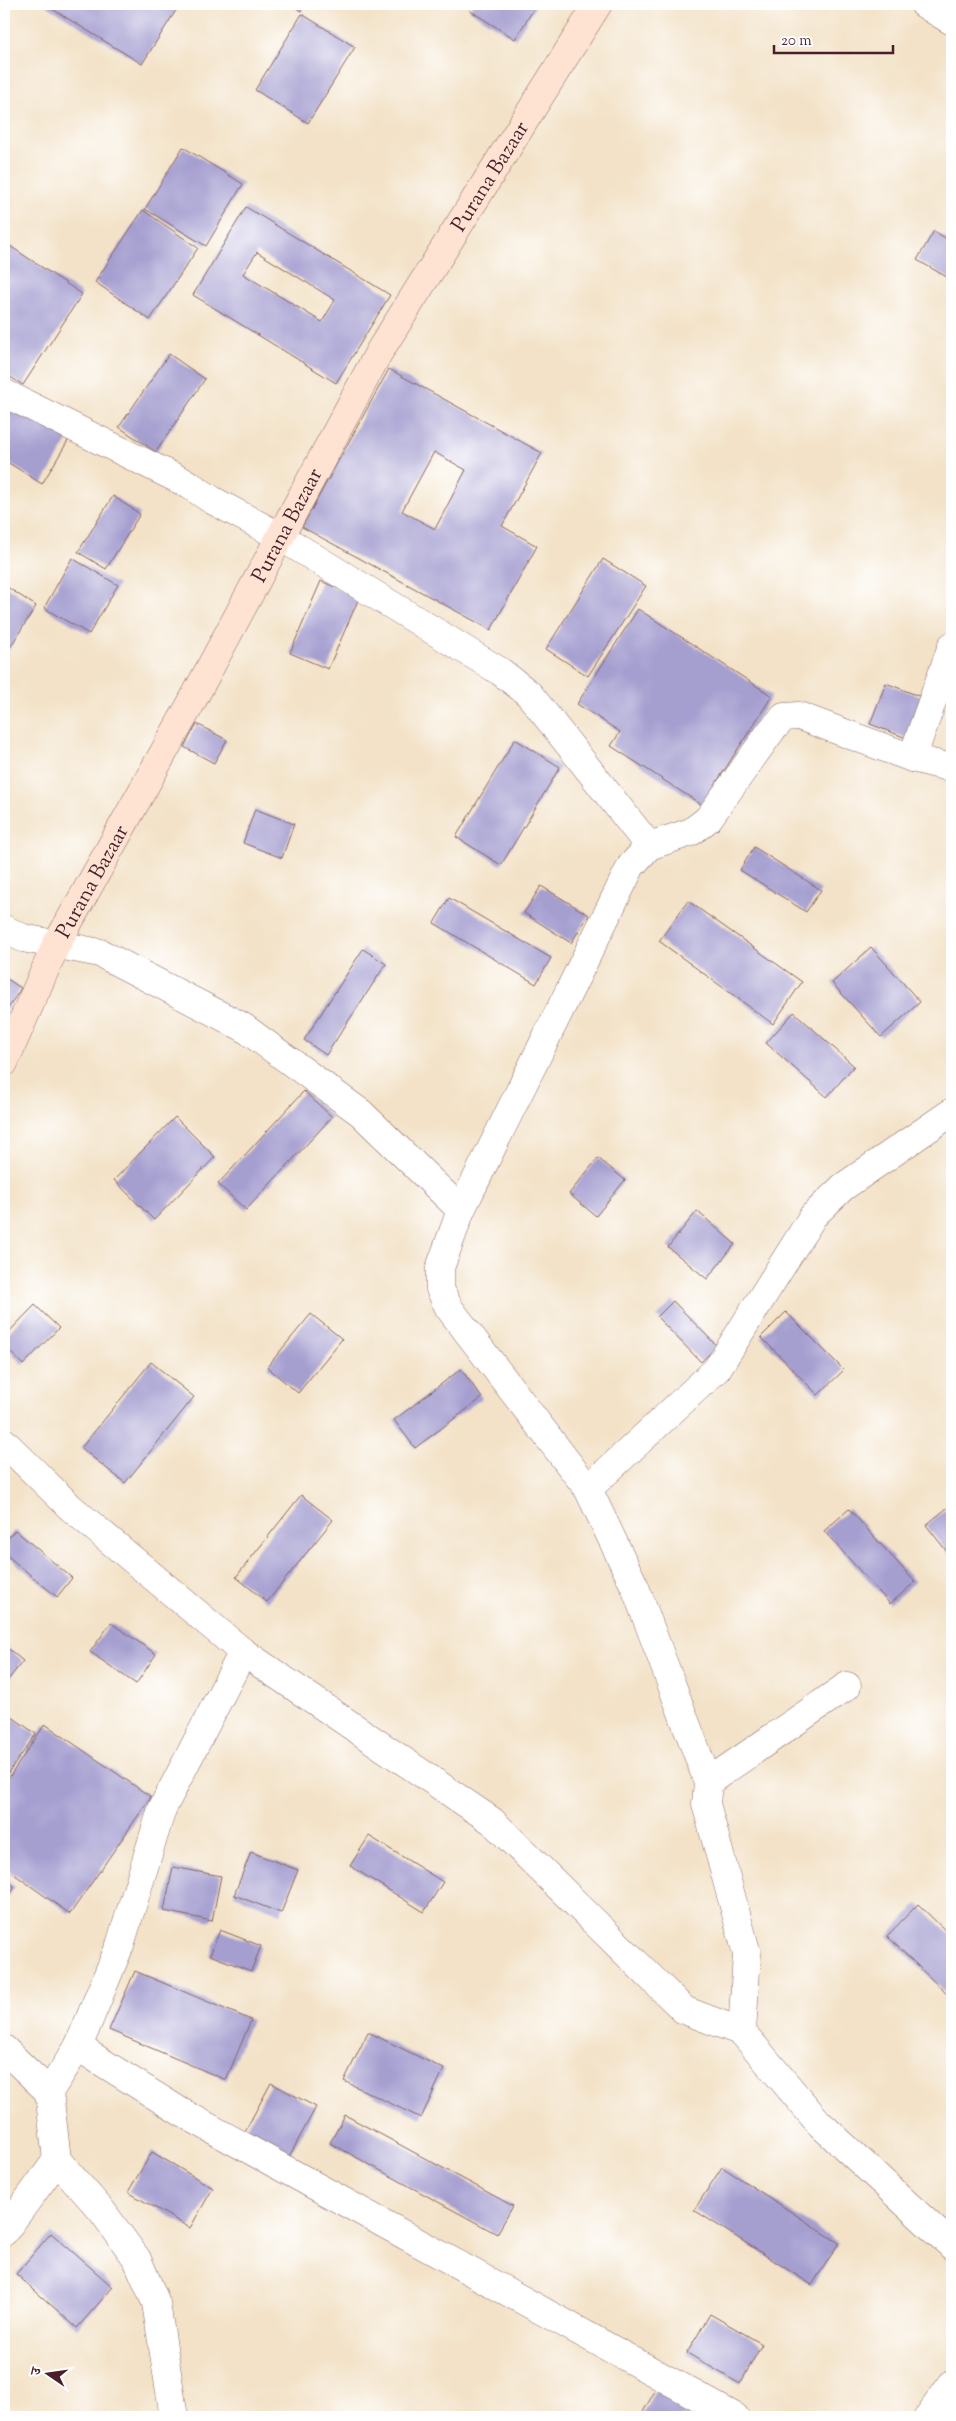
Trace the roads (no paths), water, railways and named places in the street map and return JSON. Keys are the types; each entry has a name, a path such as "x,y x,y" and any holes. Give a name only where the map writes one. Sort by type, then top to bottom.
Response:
{"street":[{"name":"Purana Bazaar","path":"4,1063 56,945 189,707 379,352 598,4"},
{"path":"924,4 952,21"},
{"path":"4,393 188,484 212,500 280,536 501,672 528,694 649,846"},
{"path":"912,758 952,646"},
{"path":"742,2032 747,1954 706,1804 708,1782 636,1587 588,1490 449,1308 440,1289 440,1268 461,1210 631,866 649,846 691,832 708,819 771,730 784,717 799,716 912,758 952,768"},
{"path":"4,929 23,938 100,953 243,1028 361,1114 461,1210"},
{"path":"588,1490 717,1370 813,1216 843,1187 952,1112"},
{"path":"4,1442 70,1507 243,1652 492,1821 684,2010 742,2032 819,2124 952,2246"},
{"path":"49,2092 78,2048 120,1945 162,1809 243,1652"},
{"path":"708,1782 847,1686"},
{"path":"78,2048 181,2112 735,2417"},
{"path":"4,2049 49,2092 57,2160 102,2211 137,2259 156,2303 174,2417"},
{"path":"4,2232 57,2160"},
{"path":"928,2417 952,2384"}]}
